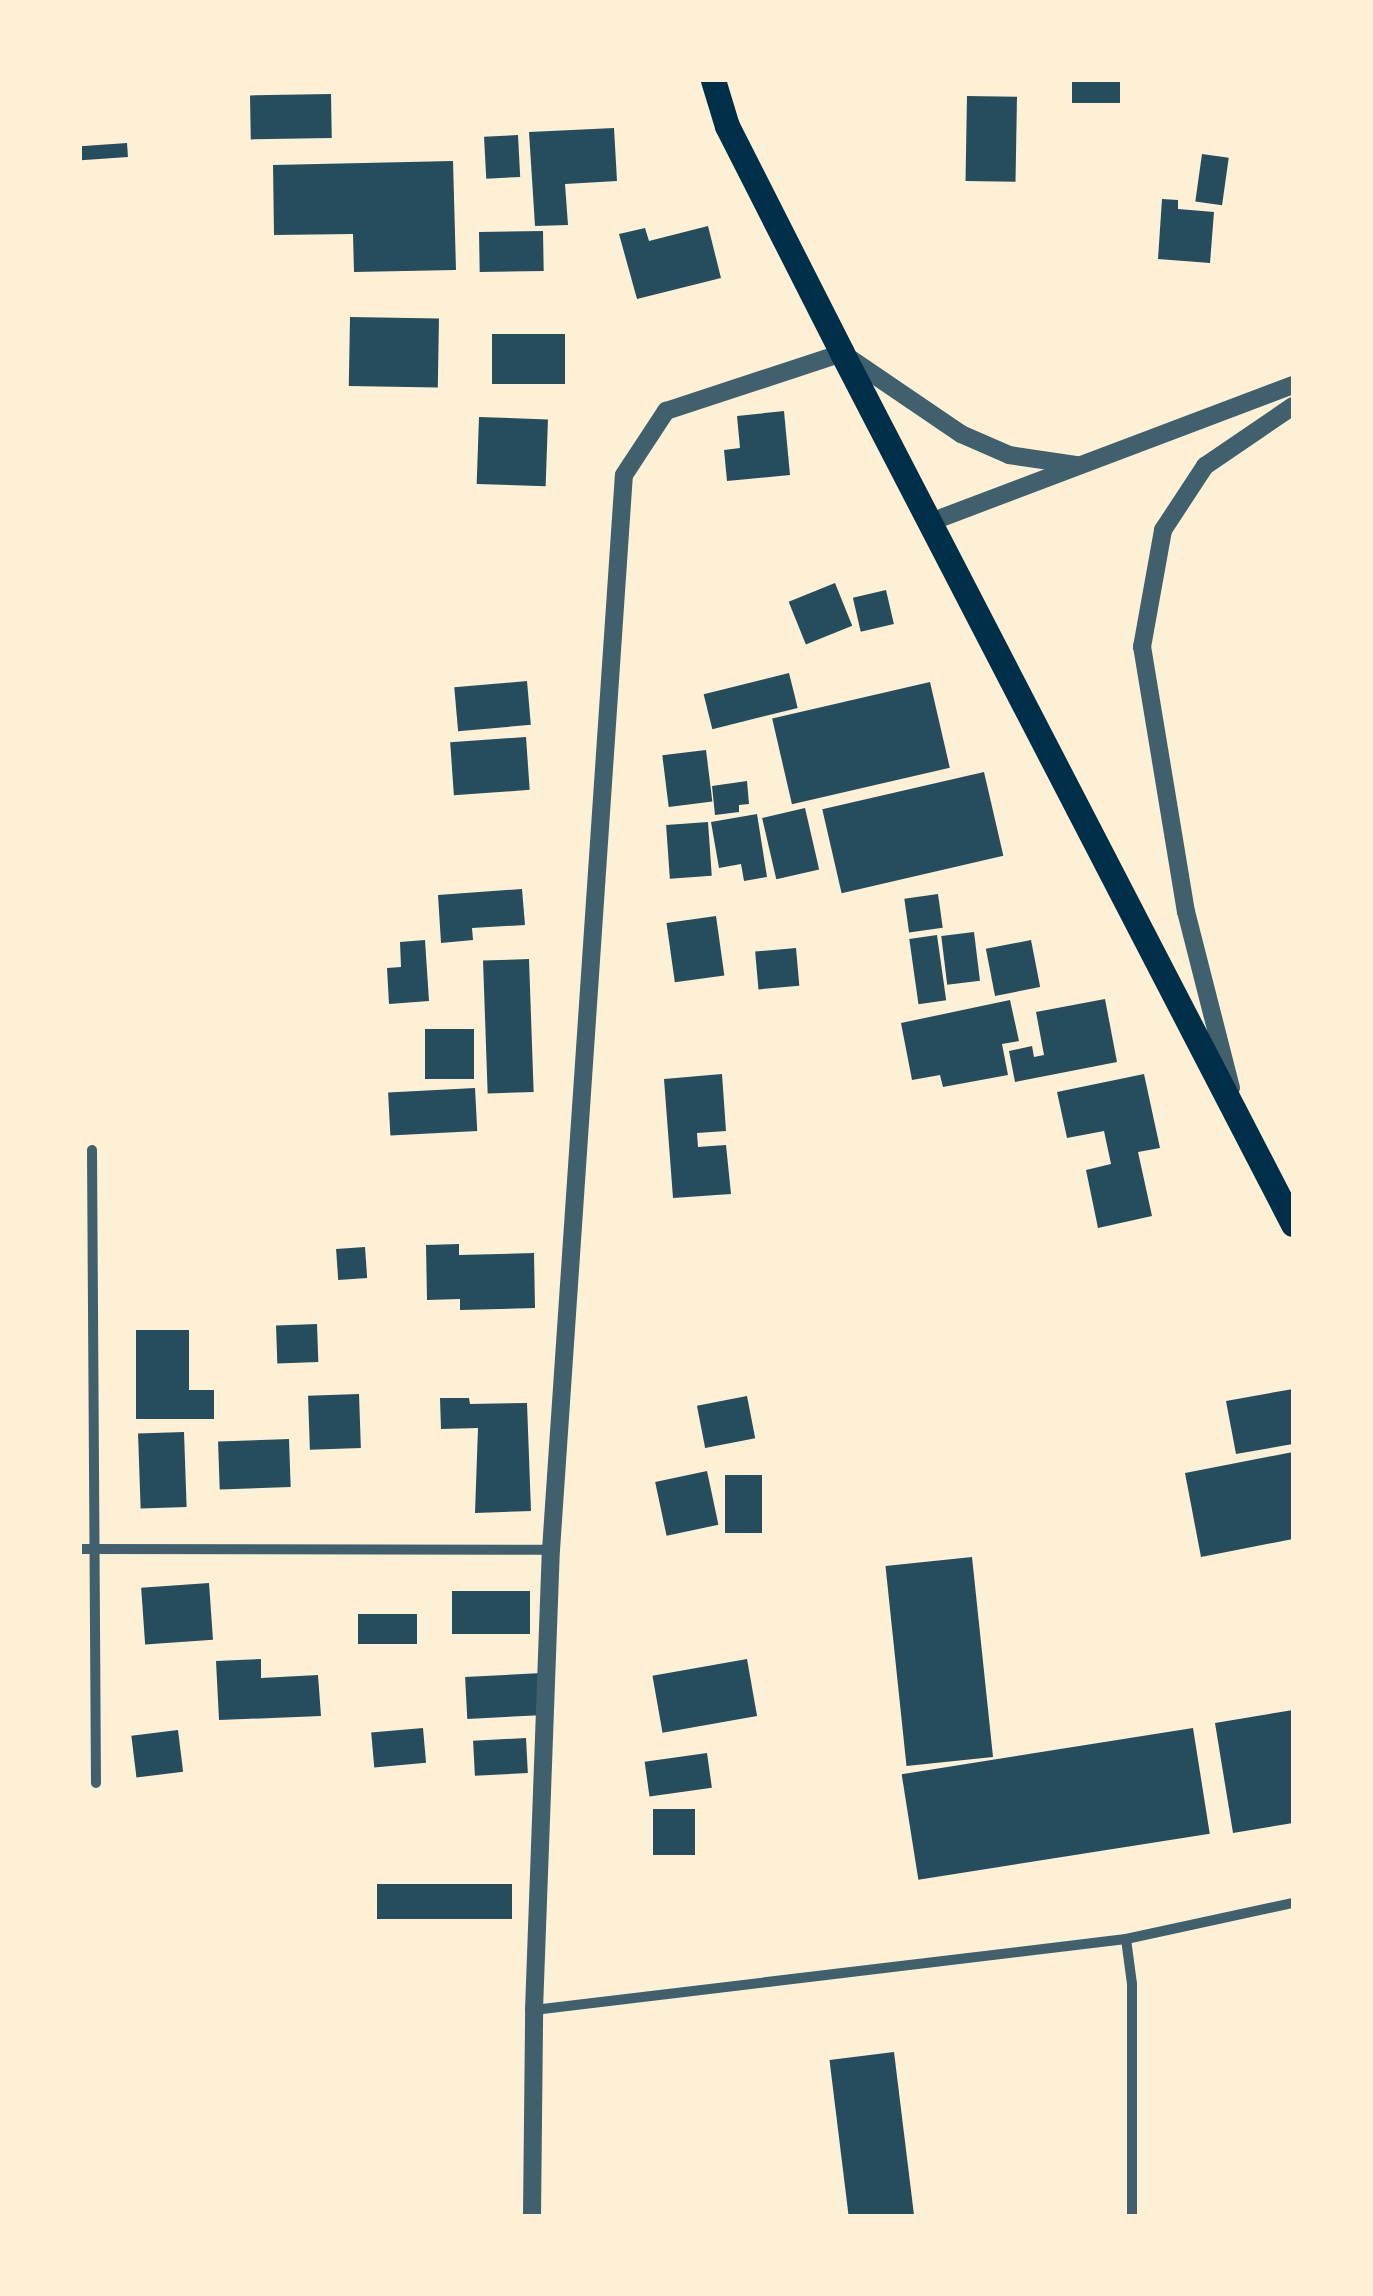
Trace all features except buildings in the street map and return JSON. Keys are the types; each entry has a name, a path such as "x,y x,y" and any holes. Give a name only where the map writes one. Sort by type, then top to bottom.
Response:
{"main road":[{"path":"713,80 727,126 1293,1224"}],"street":[{"path":"532,2216 534,2010 551,1550 624,475 666,411 842,352 962,434 1009,455 1076,465"},
{"path":"932,521 1293,385"},
{"path":"1239,1118 1186,912 1142,647 1163,530 1205,466 1293,406"},
{"path":"92,1150 96,1783"},
{"path":"80,1549 551,1550"},
{"path":"534,2010 1126,1939 1293,1903"},
{"path":"1126,1939 1132,1984 1132,2216"}]}
